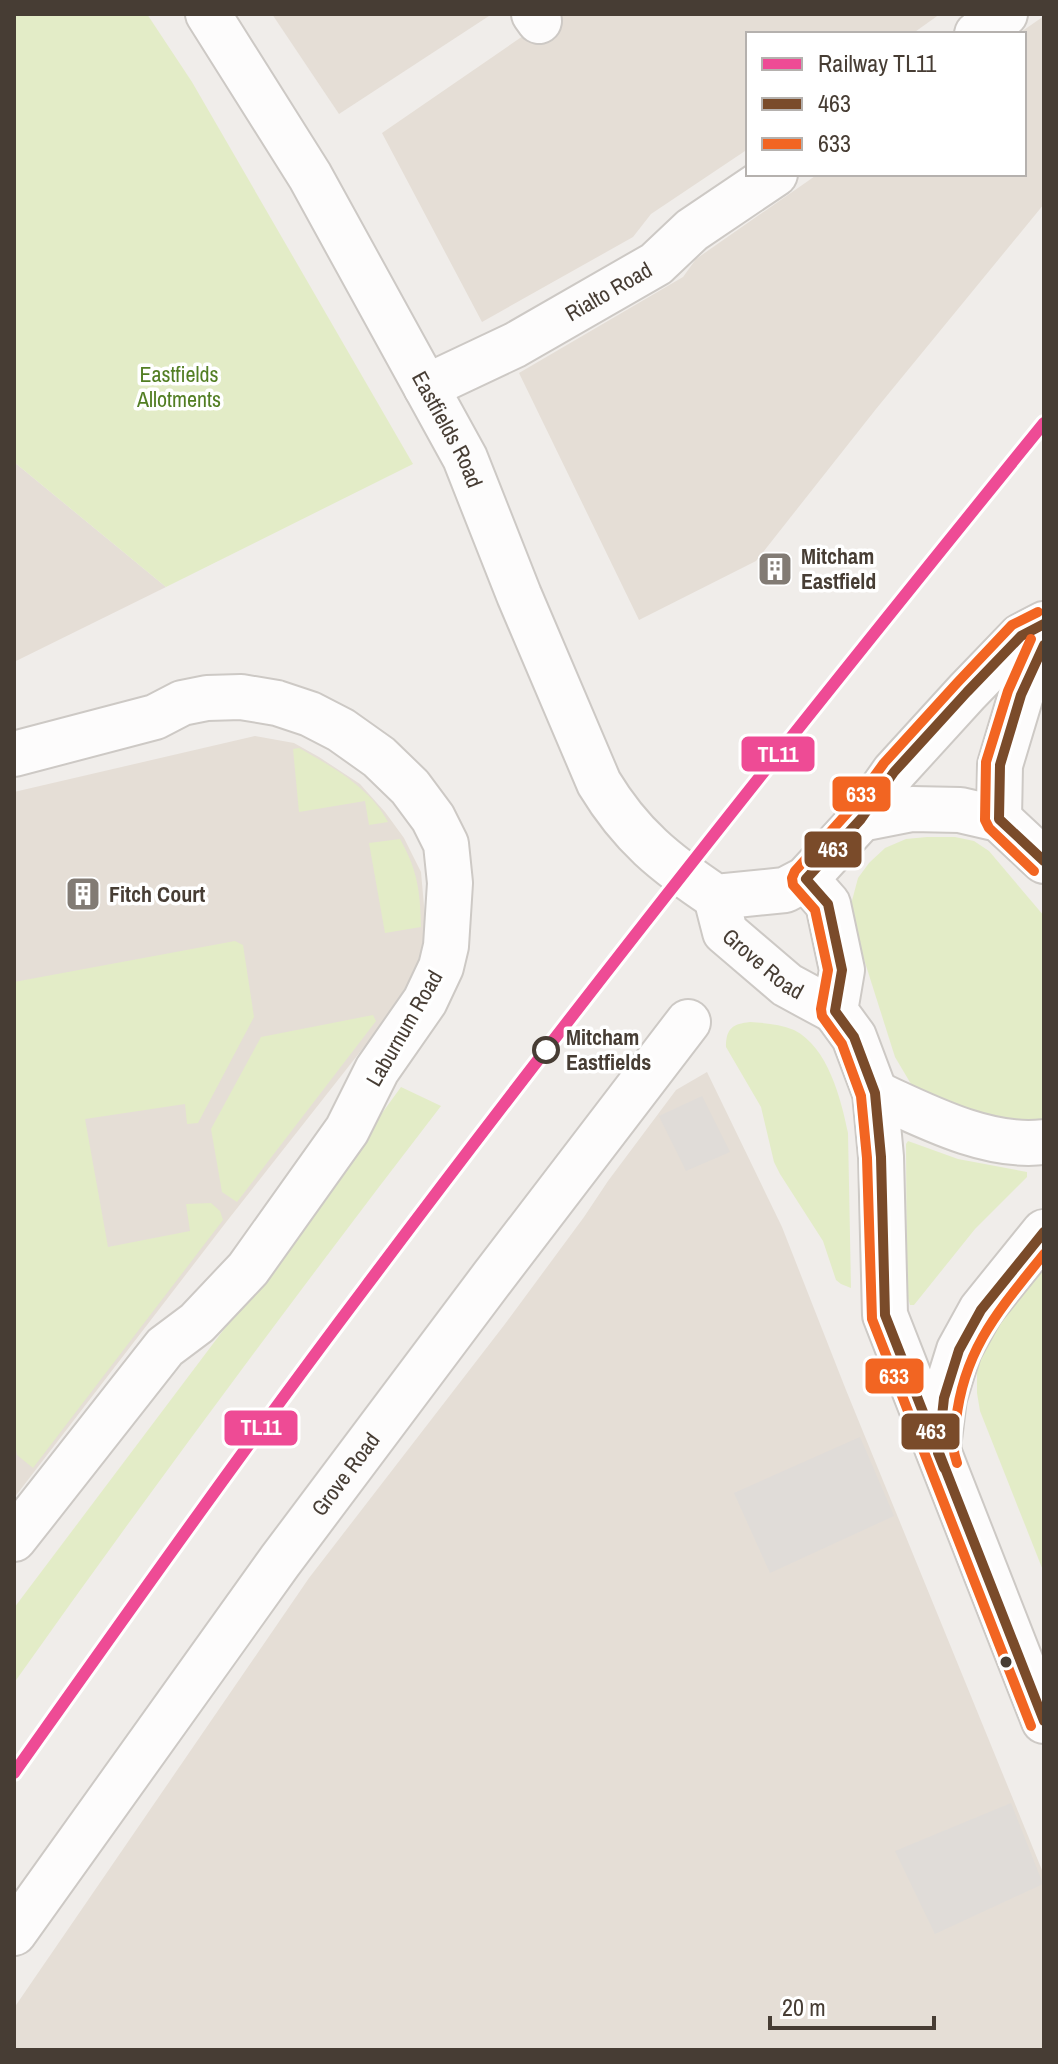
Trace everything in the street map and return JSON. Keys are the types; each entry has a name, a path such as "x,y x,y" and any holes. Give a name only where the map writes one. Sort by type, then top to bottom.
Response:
{"street":[{"name":"Eastfields Road","path":"208,14 310,176 465,458 599,783 641,840 681,874 716,897"},
{"path":"980,32 1005,14"},
{"name":"Rialto Road","path":"426,387 515,345 656,264 692,230 772,176"},
{"path":"716,897 785,890 806,879 861,819 894,772 967,692 1021,636 1044,624"},
{"path":"999,819 1000,765 1021,695 1044,645"},
{"name":"Laburnum Road","path":"14,754 155,717 182,703 207,698 241,697 277,703 310,714 341,730 379,757 410,787 433,818 446,844 450,883 446,946 441,967 425,1001 377,1070 347,1130 248,1269 197,1323 165,1347 14,1539"},
{"path":"861,819 912,809 960,810 999,819 1044,861"},
{"path":"806,879 828,904 842,970 835,1011 854,1037 875,1093 881,1157 885,1315 1044,1721"},
{"name":"Grove Road","path":"716,897 725,932 787,985 835,1011"},
{"name":"Grove Road","path":"14,1933 280,1561 688,1022"},
{"path":"875,1093 958,1129 1001,1140 1030,1144 1044,1142"},
{"path":"938,1453 944,1398 959,1350 981,1310 1044,1232"}],"shaded area":[{"path":"272,14 492,14 339,114"},
{"path":"940,14 915,32 746,32 746,150 651,214 633,237 482,322 382,133 552,16"},
{"path":"1044,16 1044,204 756,561 639,620 519,373 683,277 696,259 815,176 1026,176 1026,32 1021,32"},
{"path":"14,462 166,587 14,662"},
{"path":"255,736 294,743 319,757 360,784 385,812 404,838 421,872 426,928 421,960 405,992 382,1024 14,1498 14,792"},
{"path":"707,1072 782,1227 1044,1875 1044,2050 14,2050 14,2008 309,1578 505,1324 676,1090"},
{"path":"702,1096 730,1152 686,1171 659,1116"},
{"path":"860,1437 894,1516 770,1573 734,1493"},
{"path":"1011,1803 1043,1884 935,1934 895,1851"}],"green space":[{"name":"Eastfields Allotments","path":"14,14 147,14 192,82 413,464 166,587 14,462"},
{"path":"299,748 361,788 388,822 369,825 365,801 299,812 293,749"},
{"path":"927,837 974,841 989,851 1044,916 1044,1123 988,1120 924,1095 911,1084 895,1057 849,912 858,878 869,863 885,848 906,839"},
{"path":"400,839 417,882 421,927 385,933 369,843"},
{"path":"235,941 243,945 254,1017 198,1123 187,1124 185,1104 85,1119 108,1247 190,1231 186,1204 211,1203 220,1211 223,1220 33,1468 17,1455 14,1439 14,982"},
{"path":"373,1015 376,1021 237,1202 222,1192 211,1129 261,1037"},
{"path":"750,1022 783,1026 806,1038 824,1061 837,1090 848,1133 851,1288 836,1280 823,1241 780,1174 774,1162 761,1107 726,1047 727,1035 732,1028"},
{"path":"401,1087 441,1106 224,1393 14,1683 14,1608 252,1292"},
{"path":"908,1141 958,1159 1027,1172 1027,1177 975,1229 914,1305 910,1305 907,1295"},
{"path":"1044,1267 1044,1573 980,1411 977,1373 983,1345 1015,1298"}],"rail line":[{"name":"TL11","path":"14,1773 231,1469 447,1179 700,853 1044,423"}],"transit line":[{"name":"633","path":"1031,1726 872,1319 867,1158 861,1096 842,1044 822,1016 828,970 815,910 793,885 792,878 850,810 884,763 957,683 1012,625 1038,612"},
{"name":"463","path":"1044,624 1021,636 967,692 894,772 861,819 806,879 828,904 842,970 835,1011 854,1037 875,1093 881,1157 885,1315 1044,1721"},
{"name":"633","path":"1031,639 1008,691 986,762 985,820 989,828 1034,871"},
{"name":"463","path":"1044,645 1021,695 1000,765 999,819 1044,861"},
{"name":"463","path":"944,1468 938,1453 944,1398 959,1350 981,1310 1044,1232"},
{"name":"633","path":"957,1463 954,1442 960,1395 967,1372 986,1331 1044,1254"}],"place":[{"name":"Mitcham Eastfield","path":"775,569"},
{"name":"Fitch Court","path":"83,894"},
{"name":"Mitcham Eastfields","path":"546,1050"}]}
